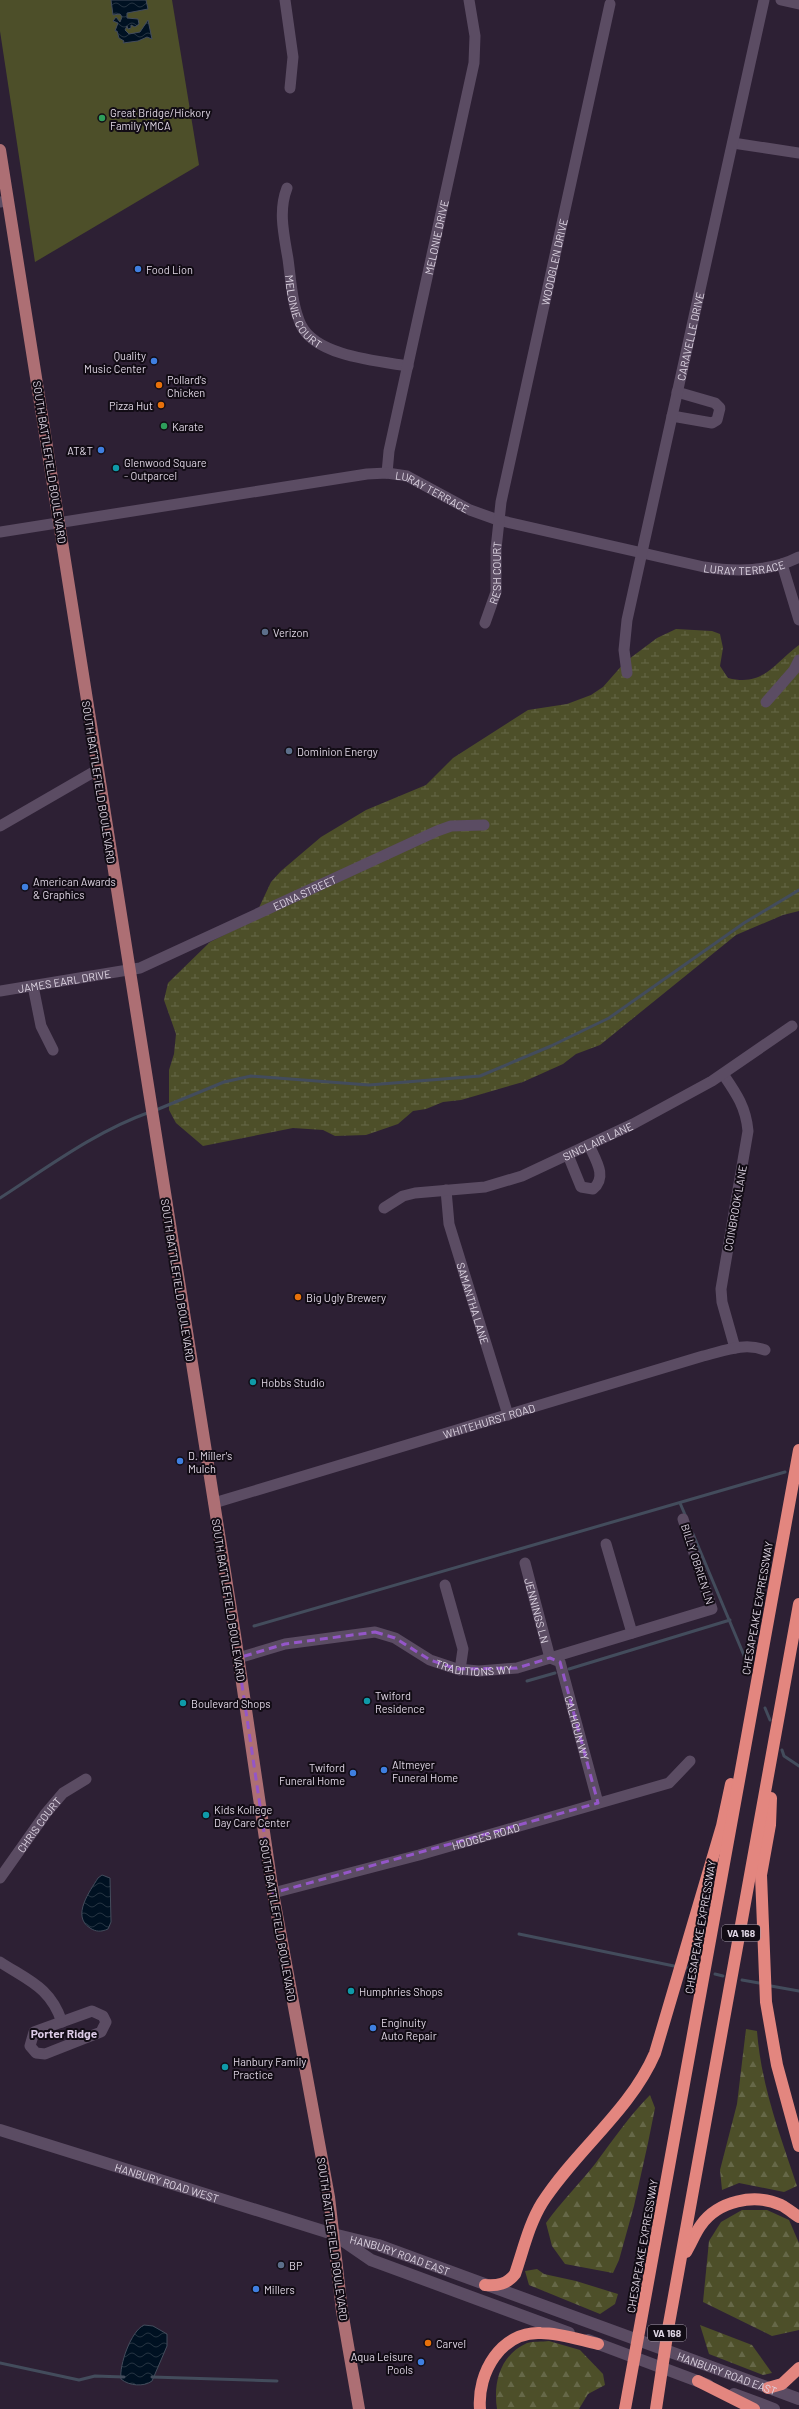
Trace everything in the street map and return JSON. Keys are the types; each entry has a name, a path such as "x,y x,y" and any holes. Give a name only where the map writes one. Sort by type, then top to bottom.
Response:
{"highway":[{"name":"CHESAPEAKE EXPRESSWAY","path":"625,2409 799,1450"},
{"name":"VA 168","path":"657,2407 659,2382 799,1604"},
{"path":"485,2285 504,2284 515,2274 540,2205 553,2186 629,2097 649,2068 655,2053 720,1834 734,1769 753,1704"},
{"path":"773,1753 770,1824 761,1875 763,1958 766,2002 777,2065 799,2146"},
{"path":"681,2262 701,2225 718,2209 736,2201 759,2200 781,2205 799,2217"},
{"path":"618,2409 641,2324"},
{"path":"480,2409 481,2390 486,2370 496,2353 513,2340 540,2333 598,2344"},
{"path":"768,2388 782,2384 799,2368"},
{"path":"698,2381 754,2409"}],"main road":[{"name":"SOUTH BATTLEFIELD BOULEVARD","path":"0,150 4,202 59,522 214,1503 273,1893 315,2115 344,2319 359,2409"},
{"name":"HANBURY ROAD WEST","path":"0,2130 333,2234"},
{"name":"HANBURY ROAD EAST","path":"333,2234 378,2245 799,2399"},
{"name":"HANBURY ROAD EAST","path":"333,2234 371,2260 774,2409"}],"street":[{"path":"285,0 293,57 290,88"},
{"name":"MELONIE DRIVE","path":"386,473 474,63 475,36 469,0"},
{"name":"CARAVELLE DRIVE","path":"627,673 624,641 677,392 764,0"},
{"path":"781,0 799,4"},
{"name":"WOODGLEN DRIVE","path":"498,520 500,502 610,4"},
{"path":"733,143 799,153"},
{"name":"MELONIE COURT","path":"287,188 283,202 282,223 294,302 302,326 311,338 327,348 408,366"},
{"path":"672,416 712,423 717,420 719,414 720,408 715,403 677,392"},
{"name":"LURAY TERRACE","path":"0,532 367,474 386,473 417,480 461,505 498,520 723,570 759,568 782,564 799,557"},
{"name":"RESH COURT","path":"485,623 496,592 498,520"},
{"path":"782,564 799,620"},
{"path":"766,702 794,670 799,660"},
{"path":"0,826 97,770"},
{"name":"EDNA STREET","path":"129,971 140,968 198,942 437,831 451,826 484,825"},
{"name":"JAMES EARL DRIVE","path":"0,991 129,971"},
{"path":"33,986 41,1026 53,1050"},
{"name":"SINCLAIR LANE","path":"384,1208 403,1196 446,1190 485,1187 522,1176 633,1124 723,1074 792,1026"},
{"name":"COINBROOK LANE","path":"723,1074 744,1107 748,1130 721,1289 722,1302 734,1348"},
{"path":"568,1155 582,1187 593,1188 598,1184 601,1174 589,1145"},
{"name":"SAMANTHA LANE","path":"446,1190 450,1224 508,1415"},
{"name":"WHITEHURST ROAD","path":"214,1503 734,1348 748,1346 765,1350"},
{"name":"BILLY OBRIEN LN","path":"684,1519 712,1609"},
{"path":"606,1544 632,1633"},
{"name":"JENNINGS LN","path":"525,1563 550,1658"},
{"path":"445,1585 463,1649 460,1670"},
{"name":"TRADITIONS WY","path":"238,1658 285,1644 375,1632 395,1638 430,1660 460,1670 479,1671 517,1668 712,1609"},
{"name":"CALHOUN WY","path":"550,1658 560,1662 598,1803"},
{"name":"HODGES ROAD","path":"273,1893 419,1854 670,1783 690,1761"},
{"name":"CHRIS COURT","path":"0,1878 46,1812 63,1794 86,1779"},
{"path":"0,1962 46,1991 54,2002 62,2022"},
{"path":"92,2011 98,2012 106,2022 102,2032 45,2054 36,2053 30,2046 34,2032 62,2022 92,2011"}],"highlighted area":[{"path":"375,1632 395,1638 430,1660 457,1669 517,1668 550,1658 560,1662 598,1803 273,1893 238,1658 285,1644"}],"green space":[{"name":"Great Bridge/Hickory Family YMCA","path":"0,0 172,0 199,165 35,262 0,31"},
{"path":"676,629 712,631 720,634 723,648 720,666 728,678 740,680 759,677 775,666 799,645 799,911 783,915 736,935 600,1045 576,1054 563,1064 523,1082 461,1100 443,1102 426,1109 413,1111 398,1124 366,1135 335,1136 323,1130 293,1128 203,1146 176,1123 169,1110 169,1070 174,1054 176,1034 164,1000 168,983 210,942 240,927 256,914 271,882 281,871 321,837 366,810 426,785 453,758 528,710 567,704 591,695 603,687 625,662 657,638"},
{"path":"746,2029 757,2031 759,2051 772,2110 797,2186 784,2192 739,2183 722,2190 720,2170 737,2104"},
{"path":"650,2095 655,2108 648,2143 634,2206 619,2260 613,2273 565,2264 552,2246 546,2223 595,2164 628,2120"},
{"path":"742,2210 767,2210 789,2220 799,2243 799,2330 772,2336 703,2302 709,2241 721,2222"},
{"path":"537,2269 544,2274 576,2281 618,2294 615,2304 600,2314 529,2285 525,2271"},
{"path":"700,2325 752,2345 772,2373 763,2375 709,2354"},
{"path":"549,2341 580,2350 603,2374 605,2385 588,2394 579,2409 497,2409 496,2389 500,2371 510,2355 527,2343"}],"water":[{"path":"111,0 146,0 148,9 127,13 127,18 138,19 139,24 135,27 131,25 131,28 128,29 127,26 125,30 129,34 140,32 148,20 152,39 147,37 138,41 123,43 124,41 119,38 117,31 115,31 118,23 113,21 116,17 120,22 122,17 120,14 113,15"},
{"path":"102,1875 110,1878 111,1922 108,1929 99,1931 90,1928 85,1923 82,1917 82,1910 87,1896 98,1878"},
{"path":"144,2325 153,2326 167,2334 167,2346 152,2381 141,2385 136,2385 121,2379 121,2373 124,2357 130,2341 139,2328"}],"waterway":[{"path":"156,1110 224,1082 251,1076 369,1085 480,1076 551,1046 609,1018 744,923 799,890"},
{"path":"0,1198 91,1139 150,1112"},
{"path":"254,1626 785,1472"},
{"path":"680,1503 686,1517"},
{"path":"693,1534 748,1665"},
{"path":"569,1669 730,1620"},
{"path":"527,1681 555,1673"},
{"path":"765,1708 770,1720"},
{"path":"782,1750 784,1756 799,1766"},
{"path":"519,1934 674,1966"},
{"path":"687,1968 695,1970"},
{"path":"715,1974 723,1976"},
{"path":"742,1980 759,1983"},
{"path":"771,1986 799,1991"},
{"path":"0,2363 79,2380 95,2376 124,2377"},
{"path":"152,2377 277,2381"}],"place":[{"name":"Great Bridge/Hickory Family YMCA","path":"102,118"},
{"name":"Food Lion","path":"138,269"},
{"name":"Quality Music Center","path":"154,361"},
{"name":"Pollard's Chicken","path":"159,385"},
{"name":"Pizza Hut","path":"161,405"},
{"name":"Karate","path":"164,426"},
{"name":"AT&T","path":"101,450"},
{"name":"Glenwood Square - Outparcel","path":"116,468"},
{"name":"Verizon","path":"265,632"},
{"name":"Dominion Energy","path":"289,751"},
{"name":"American Awards & Graphics","path":"25,887"},
{"name":"Big Ugly Brewery","path":"298,1297"},
{"name":"Hobbs Studio","path":"253,1382"},
{"name":"D. Miller's Mulch","path":"180,1461"},
{"name":"Twiford Residence","path":"367,1701"},
{"name":"Boulevard Shops","path":"183,1703"},
{"name":"Altmeyer Funeral Home","path":"384,1770"},
{"name":"Twiford Funeral Home","path":"353,1773"},
{"name":"Kids Kollege Day Care Center","path":"206,1815"},
{"name":"Humphries Shops","path":"351,1991"},
{"name":"Enginuity Auto Repair","path":"373,2028"},
{"name":"Hanbury Family Practice","path":"225,2067"},
{"name":"BP","path":"281,2265"},
{"name":"Millers","path":"256,2289"},
{"name":"Carvel","path":"428,2343"},
{"name":"Aqua Leisure Pools","path":"421,2362"}],"district":[{"name":"Porter Ridge","path":"64,2033"}]}
